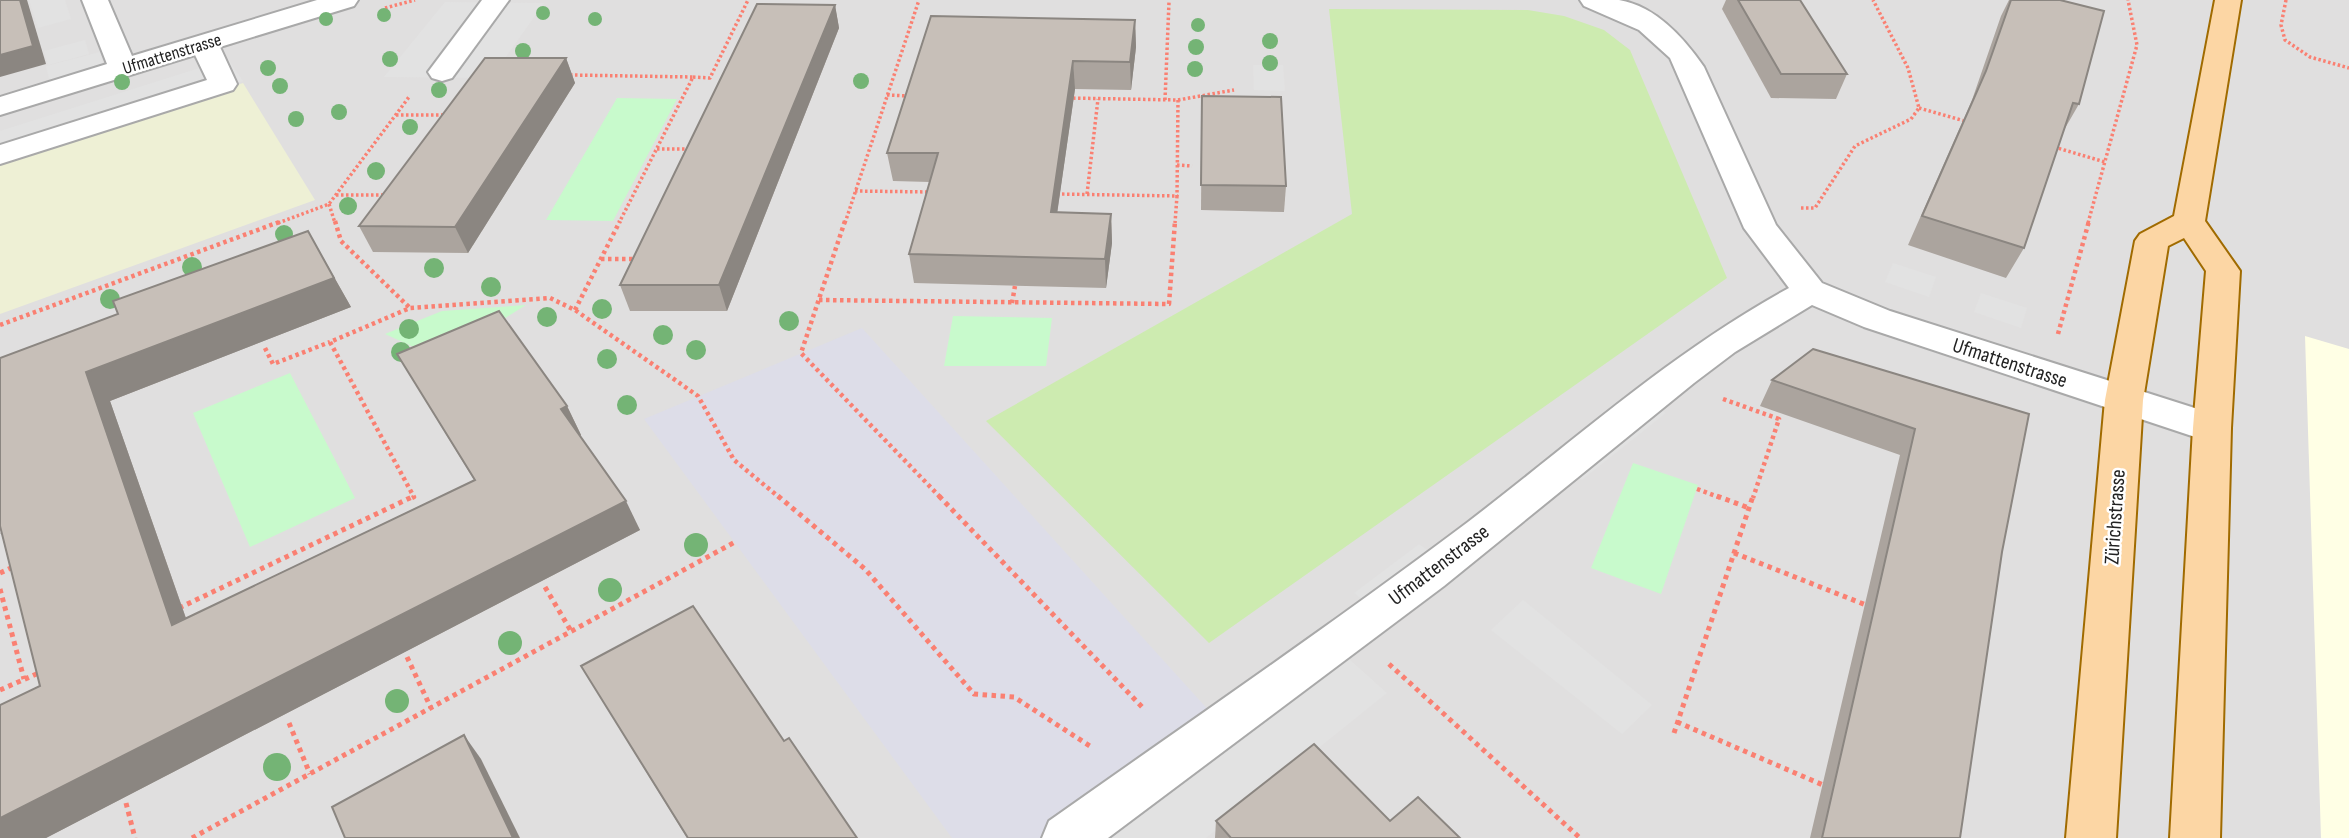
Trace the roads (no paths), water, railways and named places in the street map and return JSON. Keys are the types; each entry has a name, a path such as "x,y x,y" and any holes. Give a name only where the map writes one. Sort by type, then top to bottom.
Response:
{"main road":[{"path":"2195,838 2212,428 2222,271 2189,220 2228,0"},
{"name":"Zürichstrasse","path":"2091,838 2124,400 2152,241 2189,220"}],"street":[{"path":"95,0 123,69"},
{"name":"Ufmattenstrasse","path":"0,106 345,0"},
{"path":"442,72 496,0"},
{"name":"Ufmattenstrasse","path":"1593,0 1651,24 1676,45 1690,67 1761,228 1810,291 1877,319 2212,428"},
{"path":"0,155 223,84 204,44"},
{"name":"Ufmattenstrasse","path":"1066,838 1480,535 1678,378 1768,313 1810,291"}]}
